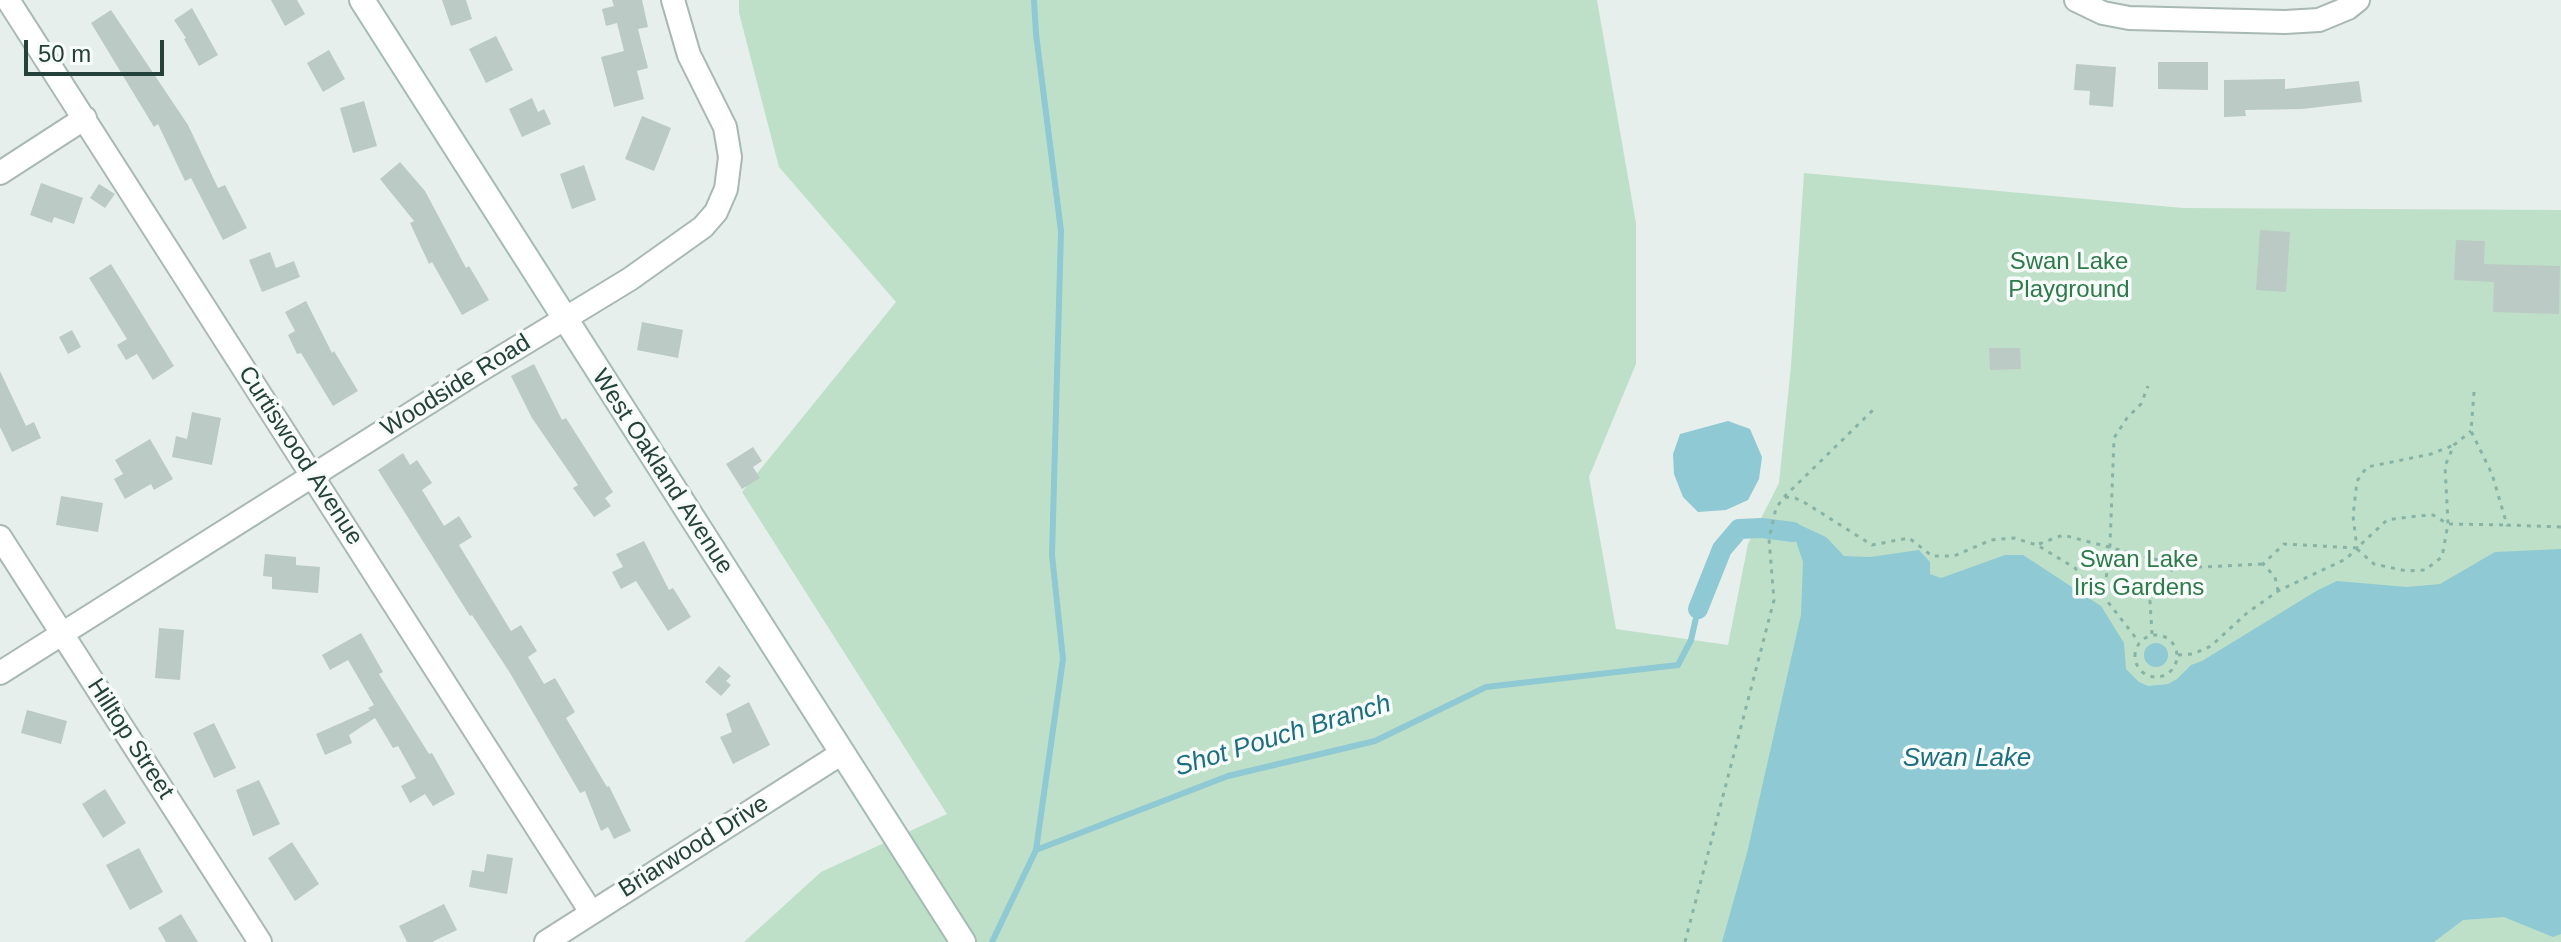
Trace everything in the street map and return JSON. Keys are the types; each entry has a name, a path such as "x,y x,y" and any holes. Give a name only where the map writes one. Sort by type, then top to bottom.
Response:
{"street":[{"name":"Curtiswood Avenue","path":"8,0 591,912"},
{"name":"West Oakland Avenue","path":"362,0 962,941"},
{"name":"Woodside Road","path":"0,673 630,279 703,227 716,212 726,189 730,157 725,127 689,55 673,0"},
{"path":"2076,0 2103,13 2129,18 2285,22 2319,20 2348,8 2358,0"},
{"path":"0,173 85,118"},
{"name":"Hilltop Street","path":"0,537 260,942"},
{"name":"Briarwood Drive","path":"546,942 842,753"}],"path":[{"path":"2104,597 2110,545 2114,438 2141,404 2148,386"},
{"path":"2474,392 2471,431 2492,474 2507,525"},
{"path":"1685,942 1774,600 1769,539 1776,508 1873,410"},
{"path":"2454,445 2445,466 2448,524 2442,557 2425,570 2407,571 2374,564 2357,548 2353,516 2357,481 2367,467 2431,454 2454,445 2471,431"},
{"path":"1784,497 1807,504 1872,545 1909,538 1932,556 1954,556 1991,540 2014,538 2037,545 2075,568 2087,587 2104,597 2139,642"},
{"path":"2178,655 2193,654 2211,646 2247,613 2278,591 2346,559 2387,520 2433,515 2448,524 2561,527"},
{"path":"2037,545 2063,535 2177,565 2201,567 2263,564 2284,544 2357,548"},
{"path":"2263,564 2275,577 2278,591"},
{"path":"2152,634 2150,601 2158,583 2177,565"},
{"path":"2152,634 2167,637 2174,643 2178,655 2174,669 2168,674 2152,677 2142,672 2136,664 2135,653 2139,642 2152,634"}],"green space":[{"path":"739,0 1597,0 1636,223 1636,364 1589,477 1616,629 1728,645 1748,544 1779,483 1791,366 1804,173 2183,208 2561,210 2561,942 744,942 821,872 947,814 742,492 896,302 779,167 739,13"}],"water":[{"path":"1728,421 1750,429 1762,457 1759,479 1748,500 1726,510 1698,512 1683,497 1674,474 1673,454 1680,434"},
{"name":"Swan Lake","path":"1800,525 1826,537 1844,556 1870,557 1919,550 1930,562 1930,574 1941,578 2005,555 2023,555 2101,606 2124,643 2126,669 2148,686 2168,684 2177,679 2191,665 2337,581 2407,587 2440,584 2495,552 2561,549 2561,934 2553,937 2504,917 2463,920 2434,942 1722,942 1747,853 1801,615 1803,562 1793,532"},
{"path":"2156,643 2164,647 2168,655 2164,663 2156,667 2148,663 2144,655 2148,647"}],"building":[{"path":"271,0 297,0 305,14 285,26"},
{"path":"442,0 466,0 472,19 451,26"},
{"path":"612,0 642,0 648,27 638,29 648,68 637,71 644,99 614,107 601,57 624,51 617,23 606,26 602,9 614,6"},
{"path":"192,8 218,55 199,66 174,20"},
{"path":"111,10 188,125 218,188 225,185 247,228 223,240 191,178 185,181 158,124 154,127 91,23"},
{"path":"496,36 513,70 486,83 469,49"},
{"path":"329,50 345,79 323,92 307,63"},
{"path":"2158,62 2208,62 2208,90 2158,89"},
{"path":"2076,64 2116,67 2113,107 2089,105 2090,91 2074,90"},
{"path":"2285,79 2285,89 2359,81 2362,102 2302,109 2245,110 2246,116 2224,117 2224,80"},
{"path":"532,98 538,112 544,109 551,124 522,137 509,109"},
{"path":"364,101 377,146 353,153 340,108"},
{"path":"642,116 671,128 654,171 625,159"},
{"path":"400,162 425,191 466,268 469,266 489,300 462,315 432,262 429,264 410,223 414,221 380,179"},
{"path":"584,165 596,200 572,209 560,174"},
{"path":"41,183 83,198 74,224 54,217 52,223 30,215"},
{"path":"99,184 115,194 105,208 90,198"},
{"path":"2260,230 2290,232 2286,292 2256,290"},
{"path":"2456,240 2485,241 2484,264 2560,266 2559,314 2493,312 2494,282 2454,280"},
{"path":"270,252 276,268 294,261 300,277 262,292 249,260"},
{"path":"111,264 174,366 153,380 137,354 126,360 117,345 127,339 89,278"},
{"path":"306,301 332,353 334,351 358,391 333,406 301,353 297,354 288,335 295,331 285,312"},
{"path":"642,322 683,330 678,358 637,350"},
{"path":"72,330 81,347 68,354 59,337"},
{"path":"1989,348 2020,348 2021,369 1990,370"},
{"path":"534,364 562,420 566,418 613,492 605,498 611,506 594,517 573,488 578,485 532,418 511,376"},
{"path":"0,371 26,426 34,422 41,438 12,452 0,427"},
{"path":"192,412 221,418 212,465 172,457 176,436 187,439"},
{"path":"150,439 173,479 154,490 151,484 125,499 114,479 123,474 115,460"},
{"path":"753,447 762,461 753,467 760,478 742,489 726,464"},
{"path":"403,453 410,465 417,460 432,483 422,490 444,526 459,516 472,537 459,545 511,631 521,625 537,651 528,657 544,684 555,678 575,712 566,718 609,786 631,831 614,839 608,827 601,831 585,791 580,793 510,673 470,616 378,470"},
{"path":"61,496 103,503 98,532 56,525"},
{"path":"644,541 669,590 673,588 691,617 668,631 636,581 621,589 612,572 623,567 616,554"},
{"path":"265,554 296,557 296,565 320,567 318,593 272,589 272,577 263,576"},
{"path":"159,628 184,630 180,680 155,678"},
{"path":"361,633 383,672 379,674 429,754 432,753 455,794 433,806 425,794 410,803 401,786 416,778 398,746 393,748 375,718 349,735 352,743 325,755 316,734 370,710 368,708 374,705 348,660 330,670 322,655"},
{"path":"719,666 731,676 726,681 731,685 721,696 705,682"},
{"path":"749,702 770,745 733,764 720,737 732,732 726,714"},
{"path":"27,710 67,721 61,744 21,733"},
{"path":"214,723 236,768 214,778 193,733"},
{"path":"259,780 280,824 253,836 236,790"},
{"path":"105,789 126,823 103,838 82,804"},
{"path":"292,842 319,884 295,901 268,858"},
{"path":"139,848 163,892 130,910 106,865"},
{"path":"487,854 513,858 507,894 469,887 472,870 484,872"},
{"path":"444,904 457,930 432,942 407,942 399,926"},
{"path":"181,914 198,942 166,942 158,928"}],"waterway":[{"path":"992,942 1036,850 1063,659 1052,555 1061,231 1034,0"},
{"name":"Shot Pouch Branch","path":"1698,609 1722,549 1739,529 1793,532"},
{"name":"Shot Pouch Branch","path":"1036,850 1228,776 1375,741 1486,687 1678,665 1691,640 1698,609"}],"park label":[{"name":"Swan Lake Playground","path":"2069,276"},
{"name":"Swan Lake Iris Gardens","path":"2139,574"}]}
